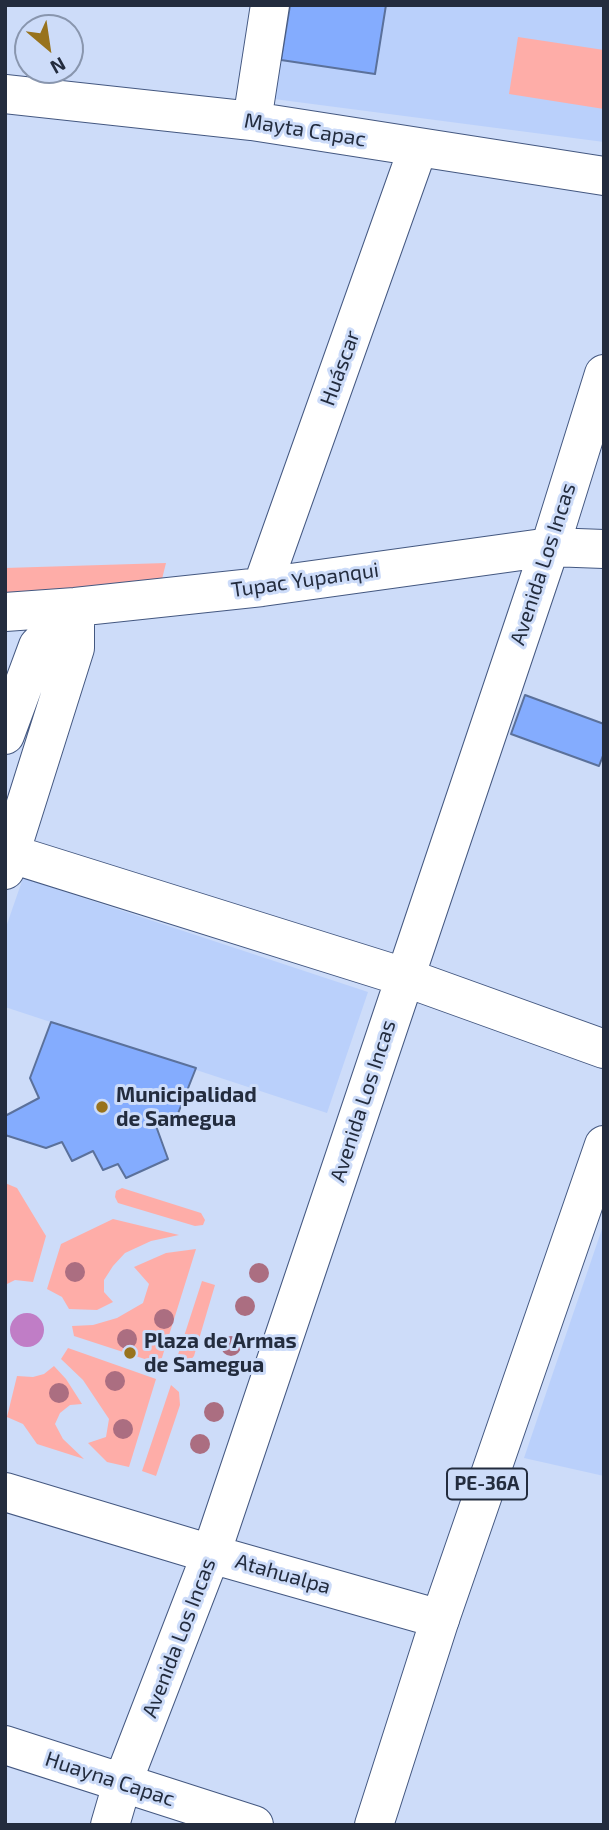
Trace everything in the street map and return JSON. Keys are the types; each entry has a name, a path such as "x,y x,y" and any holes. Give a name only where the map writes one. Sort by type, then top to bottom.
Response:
{"main road":[{"path":"251,121 270,5"},
{"name":"Mayta Capac","path":"5,94 251,121 604,176"},
{"name":"Huáscar","path":"262,587 418,148"},
{"name":"Avenida Los Incas","path":"110,1825 122,1784 211,1554 550,547 604,373"},
{"name":"Tupac Yupanqui","path":"5,612 262,587 550,547 604,550"},
{"path":"75,607 75,648 7,858 404,977 604,1049"},
{"path":"5,735 38,646 75,607"},
{"name":"PE-36A","path":"374,1825 440,1619 604,1145"},
{"name":"Atahualpa","path":"6,1493 440,1619"},
{"name":"Huayna Capac","path":"5,1745 254,1825"}],"shaded area":[{"path":"290,5 604,5 604,142 274,99"},
{"path":"518,37 604,50 604,109 509,94"},
{"path":"166,563 160,587 5,597 5,568"},
{"path":"23,878 368,992 327,1113 5,1007 5,930"},
{"path":"5,1183 17,1188 46,1236 33,1282 15,1280 5,1285"},
{"path":"122,1188 201,1213 205,1220 203,1225 195,1226 118,1203 116,1191"},
{"path":"113,1219 179,1235 151,1241 125,1253 104,1280 104,1292 113,1302 97,1310 69,1309 62,1297 47,1289 61,1244"},
{"path":"604,1223 604,1476 524,1458"},
{"path":"196,1249 160,1364 74,1336 72,1326 93,1325 117,1318 143,1303 149,1284 134,1267 166,1253"},
{"path":"202,1281 215,1285 194,1356 185,1366 174,1367"},
{"path":"27,1313 39,1318 44,1330 39,1342 27,1347 15,1342 10,1330 15,1318"},
{"path":"68,1348 156,1379 129,1467 107,1462 88,1443 106,1437 109,1419 83,1380 61,1359"},
{"path":"54,1366 82,1404 70,1405 60,1413 55,1424 63,1439 84,1459 37,1444 23,1424 7,1417 17,1376 33,1377 44,1374"},
{"path":"171,1385 179,1392 180,1405 156,1476 142,1471"}],"building":[{"path":"290,5 386,5 375,74 281,60"},
{"path":"525,695 604,724 604,753 599,766 511,734"},
{"name":"Municipalidad de Samegua","path":"51,1022 196,1068 177,1116 156,1126 168,1159 126,1178 118,1164 103,1170 93,1151 72,1161 62,1142 46,1148 5,1135 5,1116 39,1098 30,1078"}],"place":[{"name":"Municipalidad de Samegua","path":"102,1107"},
{"name":"Plaza de Armas de Samegua","path":"130,1353"}]}
